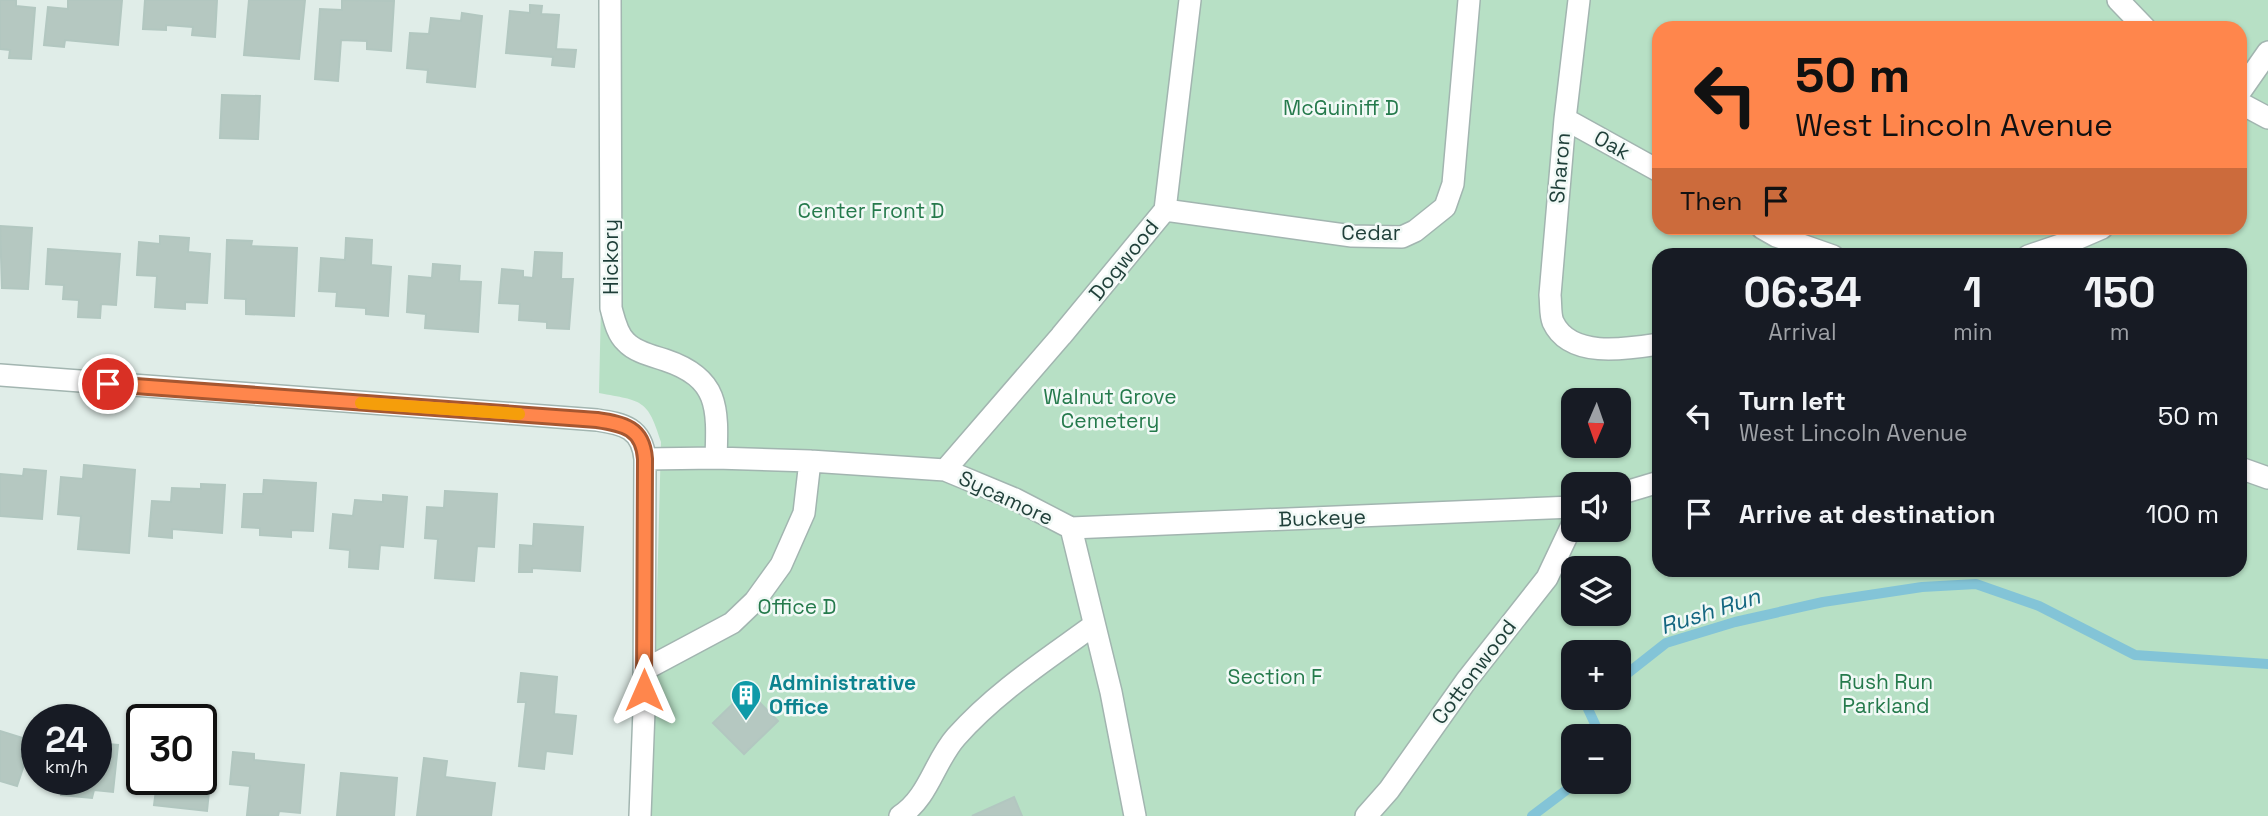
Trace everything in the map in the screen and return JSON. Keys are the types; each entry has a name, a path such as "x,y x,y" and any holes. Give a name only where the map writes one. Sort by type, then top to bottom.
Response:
{"street":[{"name":"Hickory","path":"610,0 611,308 626,343 646,354 688,368 708,386 717,429 716,458"},
{"name":"Dogwood","path":"945,470 1165,210 1190,0"},
{"name":"Cedar","path":"1165,210 1352,236 1402,237 1415,231 1445,207 1453,184 1469,0"},
{"name":"Sharon","path":"1578,0 1564,118 1550,295 1552,320 1561,335 1587,348 1621,349 1652,345"},
{"path":"2118,0 2139,21"},
{"path":"2247,82 2268,52"},
{"path":"2247,107 2268,118"},
{"name":"Oak","path":"1564,118 1652,167"},
{"path":"1774,235 1810,248"},
{"path":"2051,248 2086,235"},
{"path":"0,375 597,420 621,424 637,434 644,446 645,459 640,816"},
{"name":"Sycamore","path":"645,459 810,461 945,470 1015,499 1071,528 1113,704 1135,816"},
{"path":"644,670 678,654 732,622 755,600 781,565 804,513 810,461"},
{"path":"2247,470 2268,478"},
{"path":"1631,490 1652,484"},
{"name":"Buckeye","path":"1071,528 1561,508"},
{"name":"Cottonwood","path":"1366,816 1389,790 1466,681 1547,578 1564,542"},
{"path":"900,816 917,800 954,740 1002,691 1094,625"}],"green space":[{"name":"Walnut Grove Cemetery","path":"608,0 2268,0 2268,816 651,816 661,442 652,417 641,404 599,393"}],"building":[{"path":"0,0 16,0 16,6 35,8 31,59 9,58 10,50 0,49"},
{"path":"68,0 122,0 118,45 65,40 64,47 44,45 48,7 68,9"},
{"path":"145,0 217,0 215,37 192,35 193,27 166,25 166,30 143,29"},
{"path":"249,0 305,0 299,59 244,55"},
{"path":"342,0 394,1 391,51 367,49 367,41 341,40 338,81 315,79 320,9 342,10"},
{"path":"530,5 542,6 541,14 559,15 556,49 576,50 574,67 552,65 553,57 506,53 510,11 530,13"},
{"path":"462,13 482,16 475,87 427,82 428,70 407,68 410,33 429,34 431,18 461,21"},
{"path":"222,95 260,96 258,139 220,138"},
{"path":"0,226 32,228 28,289 2,288"},
{"path":"160,236 189,238 188,252 210,254 207,303 185,302 185,309 155,307 157,276 137,275 139,242 160,244"},
{"path":"346,238 372,240 371,265 391,267 388,316 366,314 366,308 336,306 337,292 319,291 321,258 345,260"},
{"path":"227,240 252,241 251,246 297,248 294,316 246,314 246,299 225,298"},
{"path":"48,249 120,254 116,305 101,304 100,318 78,317 79,300 63,299 64,285 46,284"},
{"path":"535,252 562,253 561,279 573,279 569,329 547,328 547,322 519,320 520,304 499,303 502,269 523,271 523,277 533,278"},
{"path":"433,264 460,266 459,281 481,282 478,332 425,328 426,314 407,312 409,276 432,278"},
{"path":"84,465 135,470 129,553 78,549 81,516 58,514 61,477 83,479"},
{"path":"24,469 46,471 42,519 0,516 0,474 23,476"},
{"path":"264,480 316,483 313,531 291,530 291,537 260,535 260,528 242,527 244,494 263,494"},
{"path":"201,484 225,485 222,533 172,529 172,538 149,536 152,501 171,502 172,488 201,489"},
{"path":"445,491 497,494 494,547 477,546 474,581 435,578 438,539 425,538 427,507 444,508"},
{"path":"383,495 407,497 403,547 380,545 378,569 349,567 350,550 330,548 333,514 353,516 355,500 383,502"},
{"path":"534,524 583,527 580,571 532,568 532,572 519,572 520,545 533,546"},
{"path":"521,673 557,677 554,714 576,716 572,754 546,751 544,769 519,766 526,702 518,702"},
{"name":"Administrative Office","path":"747,690 778,721 744,754 713,723"},
{"path":"0,731 21,738 21,774 17,786 0,781"},
{"path":"112,744 118,745 112,792"},
{"path":"233,752 254,754 254,760 304,765 300,813 279,811 278,816 247,815 250,786 230,784"},
{"path":"424,758 447,761 445,777 495,783 491,816 417,816"},
{"path":"341,773 397,778 394,816 337,816"},
{"path":"61,795 93,795 92,798"},
{"path":"155,795 209,795 207,811 154,805"},
{"path":"1014,797 1022,816 972,816"}],"waterway":[{"name":"Rush Run","path":"1631,671 1666,643 1735,622 1823,602 1922,587 1976,584 2039,606 2135,655 2268,664"},
{"name":"Rush Run","path":"1588,710 1595,724"},
{"name":"Rush Run","path":"1532,816 1561,794"}],"slow traffic":[{"path":"361,403 519,414"}],"place":[{"name":"Administrative Office","path":"746,722"}],"route":[{"path":"108,384 597,420 621,424 637,434 644,446 644,690"}],"park label":[{"name":"McGuiniff D","path":"1341,108"},
{"name":"Center Front D","path":"871,211"},
{"name":"Office D","path":"797,607"},
{"name":"Section F","path":"1275,677"},
{"name":"Rush Run Parkland","path":"1886,694"}]}
